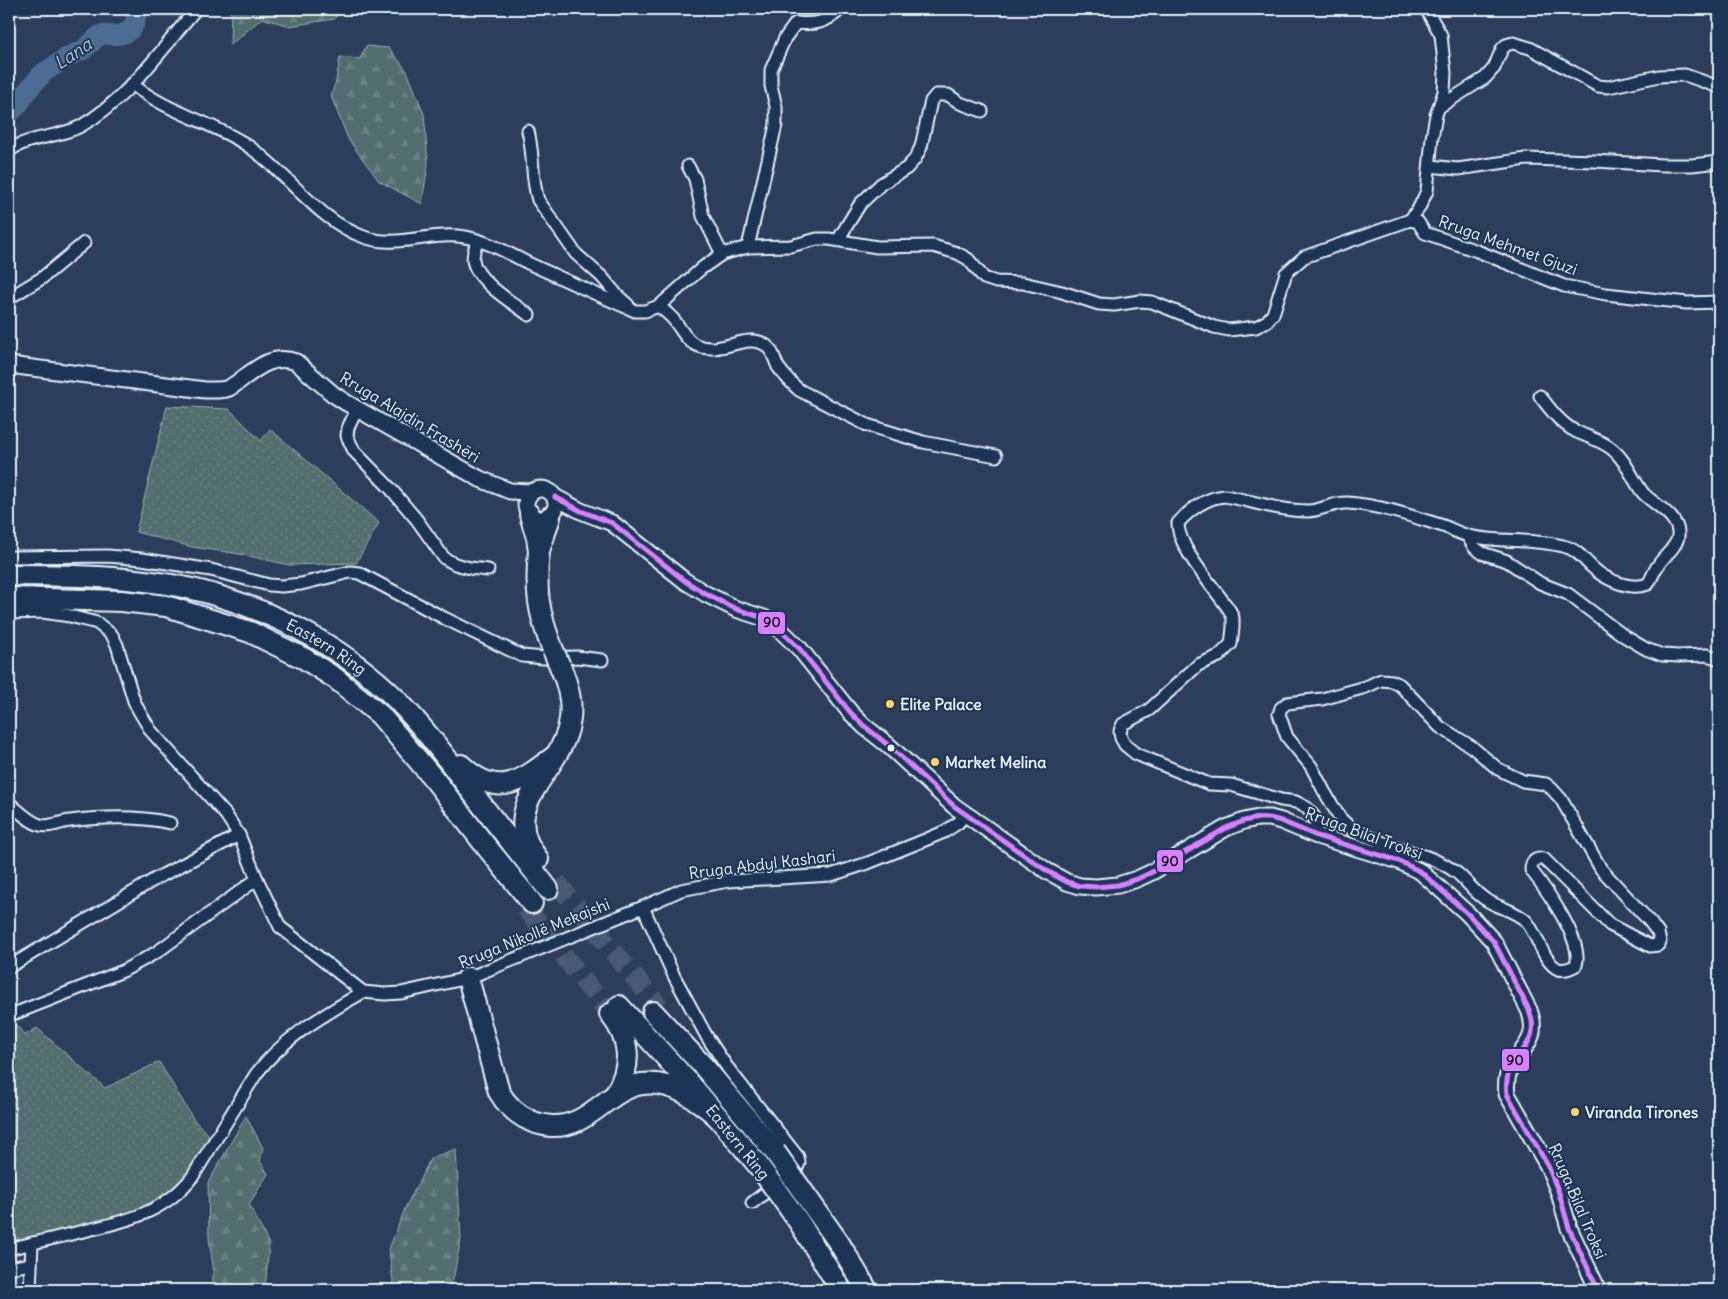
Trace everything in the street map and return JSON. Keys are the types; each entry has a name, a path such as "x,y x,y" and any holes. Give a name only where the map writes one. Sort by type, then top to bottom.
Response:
{"highway":[{"path":"215,595 228,596 262,608 333,644 392,691 456,760 476,778 494,784 513,783 529,775 555,756 562,746 571,710 569,691 547,634 538,602 536,579 539,551 537,537 541,506"},
{"name":"Eastern Ring","path":"9,575 46,575 150,582 215,595 253,609 320,641 348,659 397,700 552,885 528,844 523,823 525,809 531,795 555,756"},
{"name":"Eastern Ring","path":"9,598 121,601 166,606 250,632 305,659 335,678 380,715 434,779 510,876 529,906"},
{"path":"468,978 499,1092 507,1103 522,1117 542,1125 569,1124 582,1120 616,1093 628,1087 645,1083 665,1085 695,1098 720,1119"},
{"name":"Eastern Ring","path":"656,1009 774,1152 840,1243 867,1290"},
{"name":"Eastern Ring","path":"616,1093 622,1081 627,1061 623,1034 615,1010 720,1119 758,1164 799,1222 841,1290"}],"main road":[{"name":"Rruga Alajdin Frashëri","path":"9,365 205,390 219,390 230,388 267,362 286,359 296,362 332,394 480,479 541,506 581,510 612,524 685,581 706,594 736,609 764,618 774,624 799,648 850,712 965,815"},
{"name":"Rruga Bilal Troksi","path":"965,815 1047,871 1074,884 1096,887 1118,885 1144,876 1226,828 1244,821 1270,818 1317,836 1399,855 1431,880 1484,930 1494,942 1529,1010 1533,1019 1532,1038 1513,1061 1508,1072 1507,1094 1548,1166 1559,1193 1569,1228 1598,1290"}],"street":[{"path":"9,151 17,146 63,134 82,125 106,108 132,84 196,9"},
{"path":"748,247 776,125 776,106 771,86 771,70 785,38 796,23 814,24 824,22 841,9"},
{"path":"132,84 163,105 248,146 312,204 334,221 364,237 391,241 442,236 466,237 492,246 635,311 645,311 658,306 702,268 722,254 748,247 791,246 817,239 838,240 877,247 933,246 957,253 968,259 984,278 996,282 1023,283 1062,292 1098,304 1114,305 1140,301 1152,302 1214,327 1229,330 1256,327 1268,321 1273,314 1286,274 1304,258 1410,220 1419,208 1427,191 1432,138 1444,92 1445,73 1441,35 1426,9"},
{"path":"1439,107 1485,78 1494,68 1502,49 1506,45 1513,43 1530,48 1598,86 1608,87 1659,76 1685,75 1719,87"},
{"path":"838,240 860,204 881,184 907,168 915,159 921,147 931,101 936,95 948,95 960,103 982,111"},
{"path":"528,131 532,147 535,190 538,200 576,254 602,277 617,295 635,311"},
{"path":"1430,166 1458,169 1526,159 1662,165 1692,165 1719,162"},
{"path":"688,166 695,179 704,216 722,254"},
{"name":"Rruga Mehmet Gjuzi","path":"1410,220 1418,222 1425,233 1478,251 1564,286 1606,294 1687,303 1719,302"},
{"path":"477,241 473,254 474,262 482,278 529,315"},
{"path":"9,298 42,278 84,242"},
{"path":"658,306 674,320 687,338 696,345 707,348 721,348 746,341 757,341 766,344 778,366 790,382 799,390 867,426 923,442 996,456"},
{"path":"1317,836 1315,818 1307,808 1296,802 1281,800 1231,785 1209,784 1136,754 1125,745 1121,738 1122,724 1149,710 1198,665 1219,656 1231,644 1233,618 1218,593 1187,553 1178,532 1178,523 1183,516 1216,496 1225,496 1303,511 1310,511 1336,502 1358,504 1443,526 1467,536 1490,540 1547,542 1573,548 1594,569 1604,576 1624,585 1640,587 1648,584 1658,565 1676,541 1678,536 1677,528 1672,520 1644,493 1629,469 1613,450 1594,438 1575,431 1560,420 1540,396"},
{"path":"357,409 348,428 347,436 354,451 390,488 417,520 444,558 470,568 488,570"},
{"path":"1467,536 1474,547 1482,553 1508,561 1540,583 1568,594 1624,636 1646,649 1662,654 1678,656 1707,655 1719,659"},
{"path":"9,557 108,556 142,559 211,570 269,585 282,586 301,584 350,572 358,573 522,656 544,658 577,657 602,660"},
{"path":"9,613 42,612 70,616 97,623 112,635 122,658 134,701 147,725 226,815 239,835 280,927 363,992 296,1034 267,1059 193,1176 180,1192 134,1219 9,1249"},
{"path":"1381,680 1392,681 1400,685 1440,727 1472,747 1498,768 1523,781 1546,784 1551,788 1561,799 1601,868 1650,922 1658,933 1660,942 1658,945 1650,946 1610,926 1544,859 1539,858 1533,861 1531,870 1557,906 1577,950 1578,959 1576,965 1564,970 1553,965 1526,922 1518,915 1489,902 1476,893 1458,874 1447,866 1433,859 1399,855 1355,832 1340,818 1311,766 1287,737 1279,714 1281,708 1287,703 1322,699 1366,687 1381,680"},
{"path":"9,803 32,821 44,826 70,821 135,818 154,819 170,823"},
{"name":"Rruga Abdyl Kashari","path":"643,907 681,890 728,881 831,875 868,863 944,832 958,823 965,815"},
{"path":"9,967 157,878 239,835"},
{"path":"16,1013 123,971 157,952 257,879"},
{"path":"643,907 674,976 707,1037 727,1067 798,1158 797,1168 752,1203"},
{"name":"Rruga Nikollë Mekajshi","path":"363,992 401,994 468,978 643,907"},
{"path":"30,1290 32,1243"},
{"path":"9,1268 31,1264"}],"green space":[{"path":"228,9 344,9 334,19 290,26 262,18 230,45 231,14"},
{"path":"366,46 389,48 407,71 424,114 428,163 422,204 379,181 348,139 331,96 340,57 360,59"},
{"path":"167,406 229,409 261,441 270,429 379,523 356,563 289,565 240,554 192,547 136,532"},
{"path":"9,1017 25,1035 37,1028 105,1088 159,1062 194,1120 216,1142 193,1176 142,1215 9,1249"},
{"path":"246,1116 263,1148 260,1161 268,1174 249,1204 269,1244 265,1290 213,1290 213,1266 209,1239 208,1183"},
{"path":"456,1149 461,1239 451,1290 394,1290 389,1249 406,1206 431,1158"}],"waterway":[{"name":"Lana","path":"9,114 43,73 69,56 83,50 100,35 119,35 128,32 134,24 139,9"}],"tunnel":[{"path":"556,882 659,1007"},
{"path":"526,908 610,1014"}],"transit line":[{"name":"90","path":"555,497 581,511 612,523 685,581 706,594 736,609 764,618 774,624 799,648 850,712 954,806 1047,871 1067,882 1080,886 1096,887 1118,885 1137,879 1226,828 1258,818 1270,818 1281,821 1317,836 1399,861 1421,872 1468,914 1494,942 1529,1010 1532,1024 1531,1035 1510,1069 1507,1080 1507,1094 1548,1166 1559,1193 1569,1228 1598,1290"}],"place":[{"name":"Elite Palace","path":"890,704"},
{"name":"Market Melina","path":"935,762"},
{"name":"Viranda Tirones","path":"1575,1112"}]}
